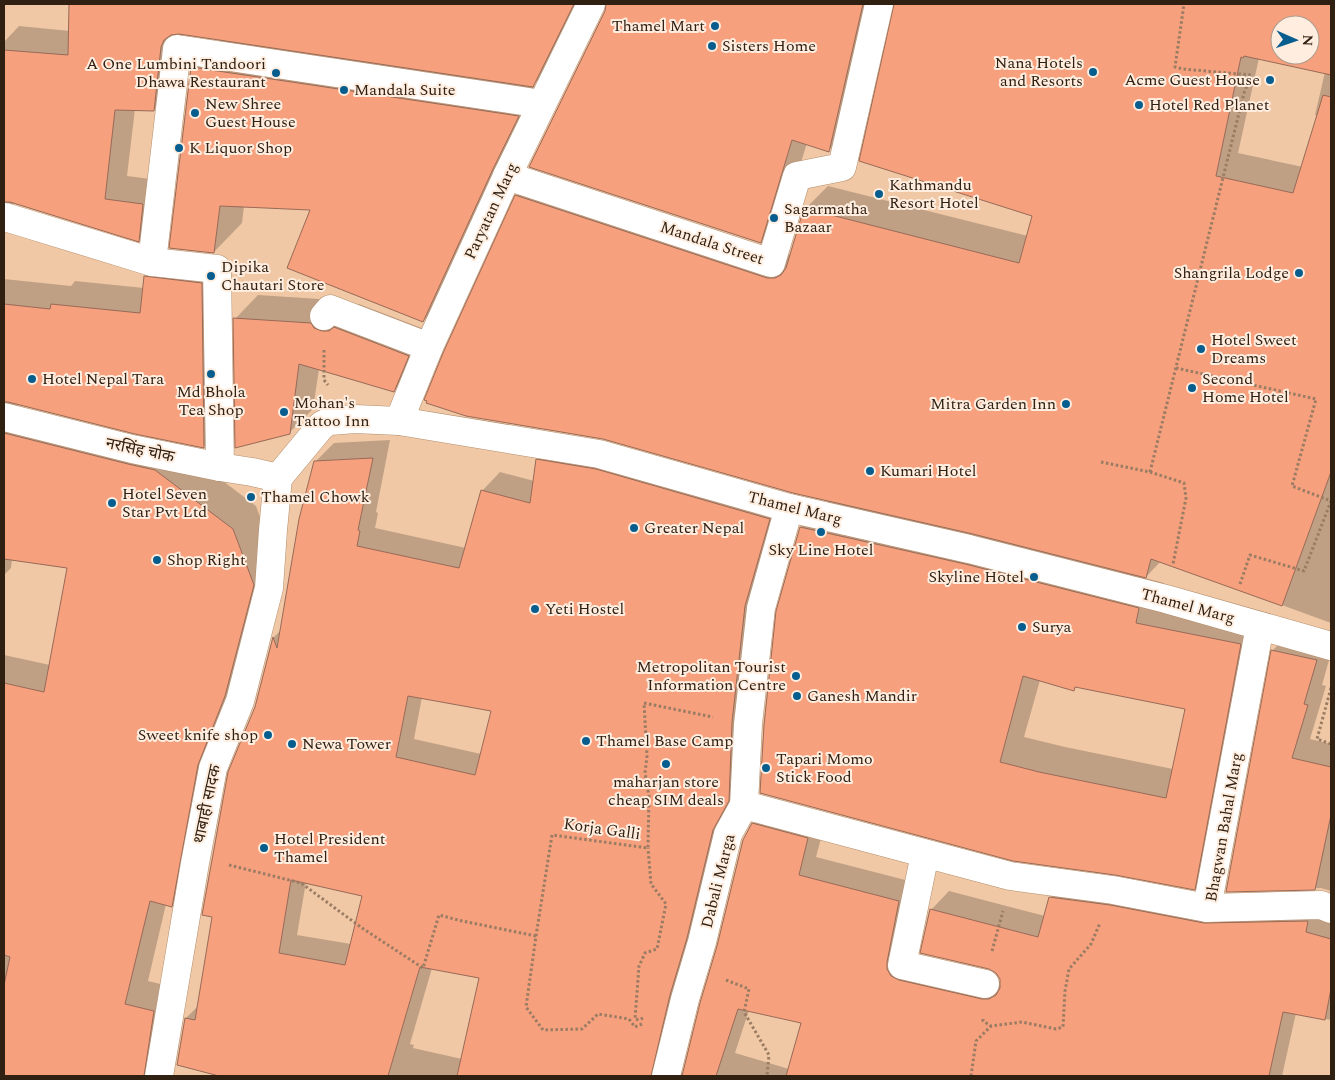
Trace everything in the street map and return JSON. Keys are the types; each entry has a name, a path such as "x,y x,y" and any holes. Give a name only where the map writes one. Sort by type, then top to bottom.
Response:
{"street":[{"name":"Paryatan Marg","path":"399,421 429,347 507,176 591,4"},
{"name":"Mandala Street","path":"507,176 771,263 797,176 842,167 879,4"},
{"path":"152,262 177,49 542,104"},
{"path":"5,217 152,262 217,269 220,467"},
{"path":"324,316 330,309 429,347"},
{"name":"नरसिंह चोक","path":"4,417 132,449 278,478"},
{"name":"Thamel Marg","path":"278,478 322,425 330,421 355,419 399,421 599,454 789,508 969,549 1166,599 1331,646"},
{"name":"थाबाही सादक","path":"159,1076 213,768 240,701 269,588 278,478"},
{"name":"Dabali Marga","path":"666,1076 685,999 702,942 728,834 744,805 748,724 761,608 789,508"},
{"name":"Bhagwan Bahal Marg","path":"1260,626 1208,908 1321,905 1331,909"},
{"path":"744,805 1010,876 1113,890 1208,908"},
{"path":"925,854 902,965 985,984"}],"path":[{"path":"1150,472 1244,93 1251,75 1175,67 1184,4"},
{"path":"324,316 324,380 355,419"},
{"path":"1176,368 1316,399 1292,486 1331,501 1304,571 1250,555 1229,617"},
{"path":"1101,462 1150,472 1184,482 1186,498 1166,599"},
{"path":"1331,688 1317,739 1331,744"},
{"name":"Korja Galli","path":"654,1004 645,1023 635,1027 628,1019 598,1014 582,1029 543,1030 526,1007 552,835 648,848 649,796 644,773 647,756 644,703 748,724"},
{"path":"648,848 652,884 666,904 657,949 645,953 639,966 635,1018 642,1019 654,1004 685,999 705,972 749,989 744,1012 769,1054 767,1076"},
{"path":"195,864 218,862 301,883 362,928 423,968 439,915 536,936"},
{"path":"991,1026 983,1021 982,1002 992,951 1011,885 1010,876"},
{"path":"970,1076 976,1041 991,1026 1022,1022 1056,1029 1063,1027 1064,991 1069,969 1091,944 1113,890"}],"building":[{"path":"69,4 574,4 533,87 179,34 171,35 164,40 161,47 154,111 115,110 105,199 143,204 139,242 10,202 4,202 4,50 68,55"},
{"path":"606,4 863,4 829,152 792,140 761,243 529,167 605,11"},
{"path":"894,4 1331,4 1331,75 1285,65 1320,65 1320,15 1270,15 1270,62 1241,57 1216,176 1293,193 1323,95 1331,97 1331,472 1282,606 1151,559 1146,578 973,534 793,493 603,439 466,416 426,403 427,401 424,400 443,353 515,195 767,278 775,278 781,275 786,268 804,208 1019,263 1032,216 859,161"},
{"path":"191,67 519,116 423,322 287,268 310,210 220,206 214,253 169,248"},
{"path":"144,276 202,283 204,448 135,434 4,402 4,304 50,309 51,304 140,313"},
{"path":"233,318 311,323 314,328 322,331 329,331 334,327 409,356 394,392 299,364 290,434 235,448"},
{"path":"4,433 155,470 233,529 254,585 225,696 198,765 172,907 150,901 125,1004 154,1011 144,1076 4,1076 4,985 10,957 4,955 4,683 44,692 67,568 4,559"},
{"path":"373,458 358,530 360,531 357,546 459,568 481,490 530,503 536,459 596,469 770,519 745,606 732,722 729,801 713,830 651,1076 457,1076 479,978 420,967 388,1076 219,1076 177,1065 185,1018 195,1020 212,917 202,915 228,772 255,707 273,637 277,648 299,519 314,461","holes":["408,696 491,711 475,775 396,757","291,880 362,896 345,965 279,953"]},
{"path":"800,527 965,564 1139,608 1136,623 1241,644 1195,890 1115,875 1013,861 760,793 764,725 776,611","holes":["1023,676 1074,691 1075,687 1185,709 1166,798 1039,772 1000,762"]},
{"path":"1271,650 1317,660 1304,704 1308,705 1292,758 1331,767 1331,815 1315,890 1226,892"},
{"path":"752,823 808,838 799,875 899,901 887,969 891,976 899,980 982,999 989,999 996,995 1000,988 1000,979 996,973 989,969 920,953 930,909 1038,937 1049,897 1110,905 1204,923 1308,921 1306,932 1331,939 1331,989 1325,1020 1283,1012 1269,1076 786,1076 801,1023 738,1009 716,1076 682,1076 743,840"}],"place":[{"name":"Thamel Mart","path":"715,26"},
{"name":"Sisters Home","path":"712,46"},
{"name":"Nana Hotels and Resorts","path":"1093,72"},
{"name":"A One Lumbini Tandoori Dhawa Restaurant","path":"276,73"},
{"name":"Acme Guest House","path":"1270,80"},
{"name":"Mandala Suite","path":"344,90"},
{"name":"Hotel Red Planet","path":"1139,105"},
{"name":"New Shree Guest House","path":"195,113"},
{"name":"K Liquor Shop","path":"179,148"},
{"name":"Kathmandu Resort Hotel","path":"879,194"},
{"name":"Sagarmatha Bazaar","path":"774,218"},
{"name":"Shangrila Lodge","path":"1299,273"},
{"name":"Dipika Chautari Store","path":"211,276"},
{"name":"Hotel Sweet Dreams","path":"1201,349"},
{"name":"Md Bhola Tea Shop","path":"211,374"},
{"name":"Hotel Nepal Tara","path":"32,379"},
{"name":"Second Home Hotel","path":"1192,388"},
{"name":"Mitra Garden Inn","path":"1066,404"},
{"name":"Mohan's Tattoo Inn","path":"284,412"},
{"name":"Kumari Hotel","path":"870,471"},
{"name":"Thamel Chowk","path":"251,497"},
{"name":"Hotel Seven Star Pvt Ltd","path":"112,503"},
{"name":"Greater Nepal","path":"634,528"},
{"name":"Sky Line Hotel","path":"821,532"},
{"name":"Shop Right","path":"157,560"},
{"name":"Skyline Hotel","path":"1034,577"},
{"name":"Yeti Hostel","path":"535,609"},
{"name":"Surya","path":"1022,627"},
{"name":"Metropolitan Tourist Information Centre","path":"796,676"},
{"name":"Ganesh Mandir","path":"797,696"},
{"name":"Sweet knife shop","path":"268,735"},
{"name":"Thamel Base Camp","path":"586,741"},
{"name":"Newa Tower","path":"292,744"},
{"name":"maharjan store cheap SIM deals","path":"666,764"},
{"name":"Tapari Momo Stick Food","path":"766,768"},
{"name":"Hotel President Thamel","path":"264,848"}]}
